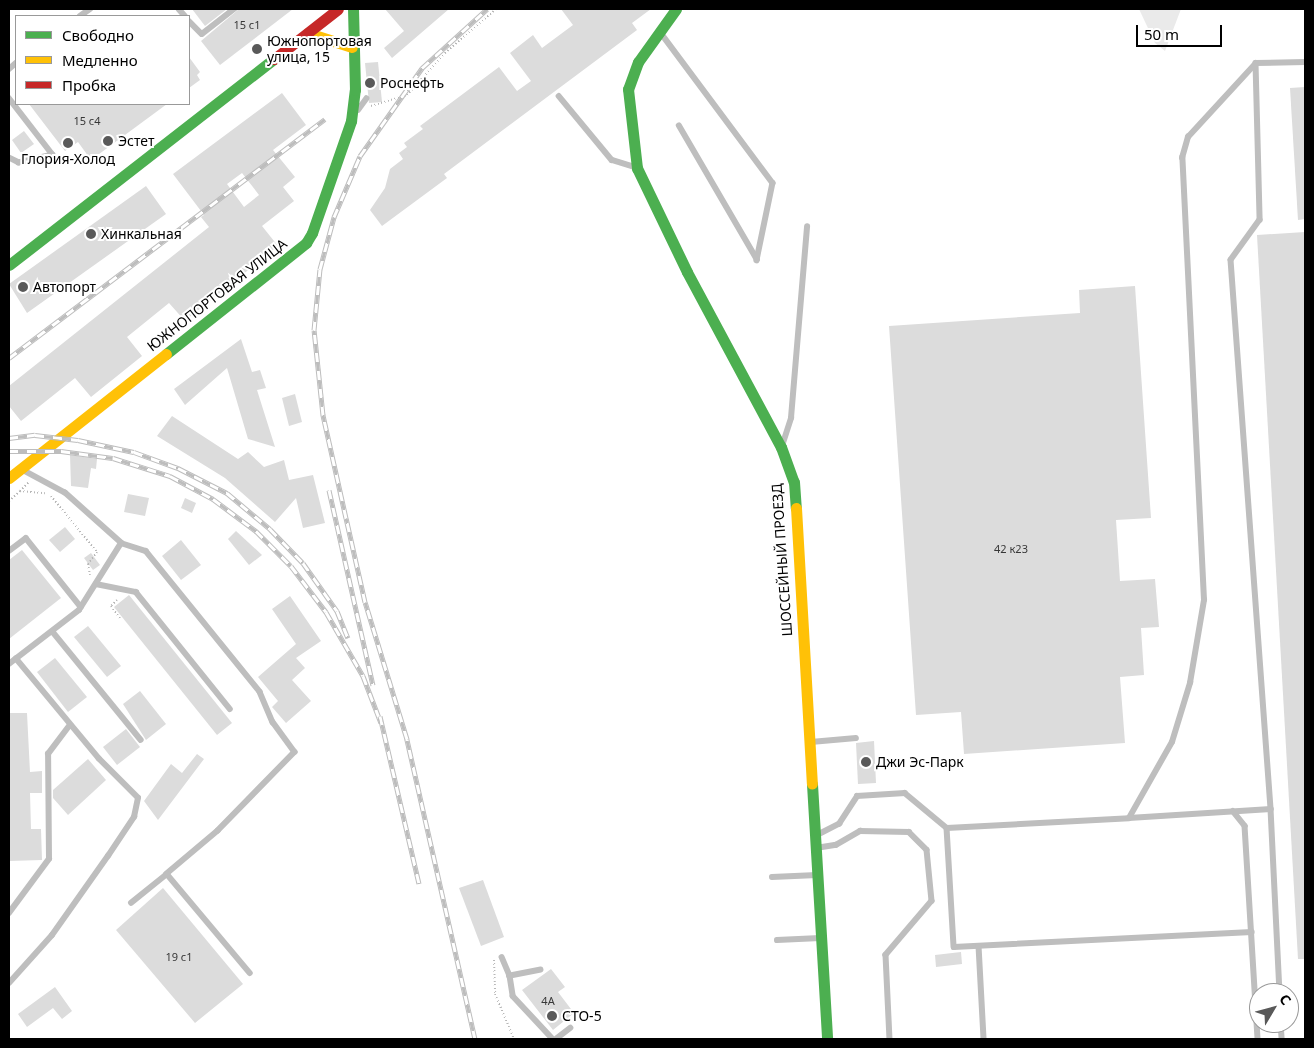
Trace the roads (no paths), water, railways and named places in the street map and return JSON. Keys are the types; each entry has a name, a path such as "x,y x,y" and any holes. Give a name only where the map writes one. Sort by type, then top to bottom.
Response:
{"street":[{"path":"9,265 338,9"},
{"name":"ЮЖНОПОРТОВАЯ УЛИЦА","path":"9,478 306,243 312,233 351,120 355,90 352,47 353,9"},
{"name":"ШОССЕЙНЫЙ ПРОЕЗД","path":"676,9 638,62 628,89 637,168 687,272 781,447 794,482 828,1039"},
{"path":"308,33 352,47"}],"lane":[{"path":"190,22 202,34 234,9"},
{"path":"660,31 773,183 757,260 679,126"},
{"path":"1129,818 1172,742 1190,683 1204,600 1182,158 1188,137 1256,63 1305,62"},
{"path":"1256,63 1260,220 1231,260 1272,809 1280,983"},
{"path":"559,96 612,160 637,168"},
{"path":"9,98 53,155 19,163 9,158"},
{"path":"351,120 365,100"},
{"path":"781,447 791,418 806,227"},
{"path":"20,469 65,493 121,544 146,551 260,692 273,722 295,752 218,831 131,903"},
{"path":"9,551 26,538 81,607"},
{"path":"9,664 53,632 81,607 121,544"},
{"path":"96,584 136,592 230,709"},
{"path":"53,632 141,740"},
{"path":"9,983 52,935 134,818 138,798 70,725 16,659"},
{"path":"9,913 49,859 48,754 70,725"},
{"path":"809,742 856,738"},
{"path":"816,835 838,824 857,796 905,793 947,828 1272,809"},
{"path":"1233,811 1245,826 1258,1039"},
{"path":"947,828 954,947 1252,932"},
{"path":"816,848 836,845 860,832 908,832 927,850 932,901 886,955 890,1039"},
{"path":"167,874 250,973"},
{"path":"772,877 817,875"},
{"path":"777,940 821,938"},
{"path":"978,946 984,1039"},
{"path":"502,957 510,976 513,996 555,1039 570,1028"},
{"path":"510,976 541,970"}],"railway":[{"path":"475,1039 407,739 365,602 323,415 314,330 320,269 334,217 360,156 422,68 487,9"},
{"path":"9,358 325,119"},
{"path":"9,438 35,435 78,440 134,452 178,468 227,493 270,529 303,563 337,611 348,638"},
{"path":"9,451 61,451 113,458 170,476 213,499 256,531 291,566 326,612 363,676 381,723"},
{"path":"329,490 373,685"},
{"path":"380,716 419,884"}],"place":[{"name":"Южнопортовая улица, 15","path":"257,49"},
{"name":"Роснефть","path":"370,83"},
{"name":"Эстет","path":"108,141"},
{"name":"Глория-Холод","path":"68,143"},
{"name":"Хинкальная","path":"91,234"},
{"name":"Автопорт","path":"23,287"},
{"name":"Джи Эс-Парк","path":"866,762"},
{"name":"СТО-5","path":"552,1016"}]}
